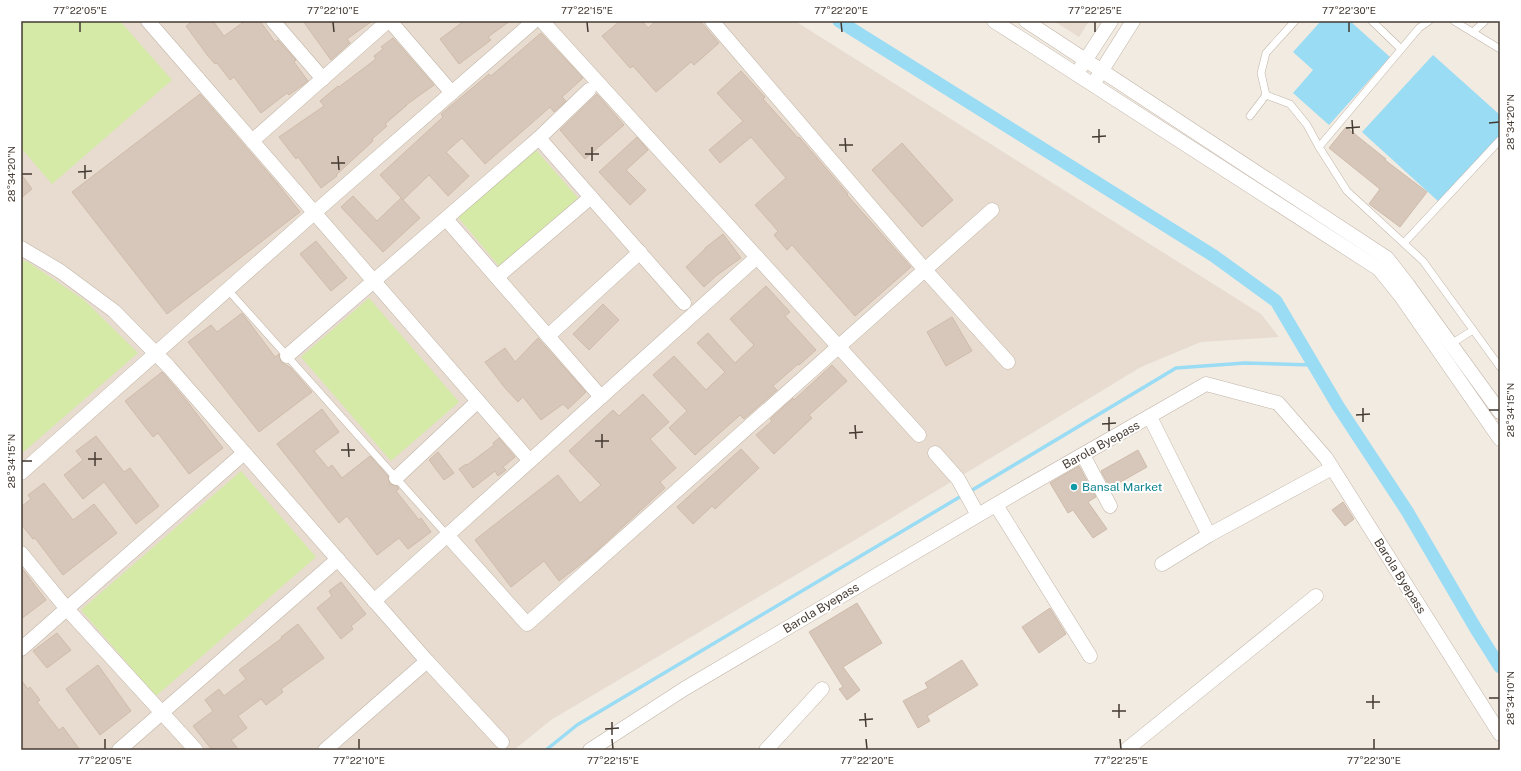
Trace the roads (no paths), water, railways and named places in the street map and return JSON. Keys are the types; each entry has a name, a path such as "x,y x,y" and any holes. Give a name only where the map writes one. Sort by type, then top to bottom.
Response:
{"street":[{"path":"148,21 530,461"},
{"path":"273,21 323,79"},
{"path":"252,142 389,21 452,93"},
{"path":"21,473 155,353 534,21"},
{"path":"542,21 919,435"},
{"path":"712,21 925,270 1008,362"},
{"path":"994,21 1379,269 1400,295 1500,439"},
{"path":"1026,21 1387,258 1500,412"},
{"path":"1076,74 1111,21"},
{"path":"1093,85 1133,21"},
{"path":"287,356 539,138 589,90"},
{"path":"539,138 684,303"},
{"path":"497,277 591,197"},
{"path":"447,534 527,624 992,210"},
{"path":"446,219 601,397"},
{"path":"21,248 60,271 114,311 155,353 427,661 502,742"},
{"path":"548,336 640,252"},
{"path":"374,601 757,257"},
{"name":"Barola Byepass","path":"590,750 684,689 975,510 996,505 1206,384 1278,403 1326,458 1500,734"},
{"path":"396,478 478,401"},
{"path":"1150,417 1209,535"},
{"path":"21,649 244,453"},
{"path":"935,453 958,479 975,510"},
{"path":"1083,455 1110,506"},
{"path":"1162,564 1209,535 1332,468"},
{"path":"996,505 1090,656"},
{"path":"21,553 67,609 196,750"},
{"path":"119,750 338,559"},
{"path":"1126,750 1316,596"},
{"path":"325,750 427,661"},
{"path":"766,750 822,689"}],"lane":[{"path":"1266,95 1261,73 1266,54 1295,21"},
{"path":"1372,21 1401,49"},
{"path":"1319,147 1419,28 1429,21"},
{"path":"1454,21 1500,48"},
{"path":"1473,32 1485,21"},
{"path":"1250,116 1266,95"},
{"path":"1266,95 1290,104 1307,125 1347,191 1423,261 1500,367"},
{"path":"1404,243 1500,140"},
{"path":"228,290 447,534"},
{"path":"1451,344 1473,330"}],"water":[{"path":"1321,21 1350,21 1390,57 1329,125 1293,93 1313,70 1293,52"},
{"path":"1433,55 1500,115 1500,135 1439,202 1362,132"}],"waterway":[{"path":"839,21 1214,256 1276,301 1338,406 1407,511 1500,667"},
{"path":"969,492 1176,368 1245,363 1313,365"},
{"path":"546,750 577,725 963,495"}],"place":[{"name":"Bansal Market","path":"1074,487"}]}
